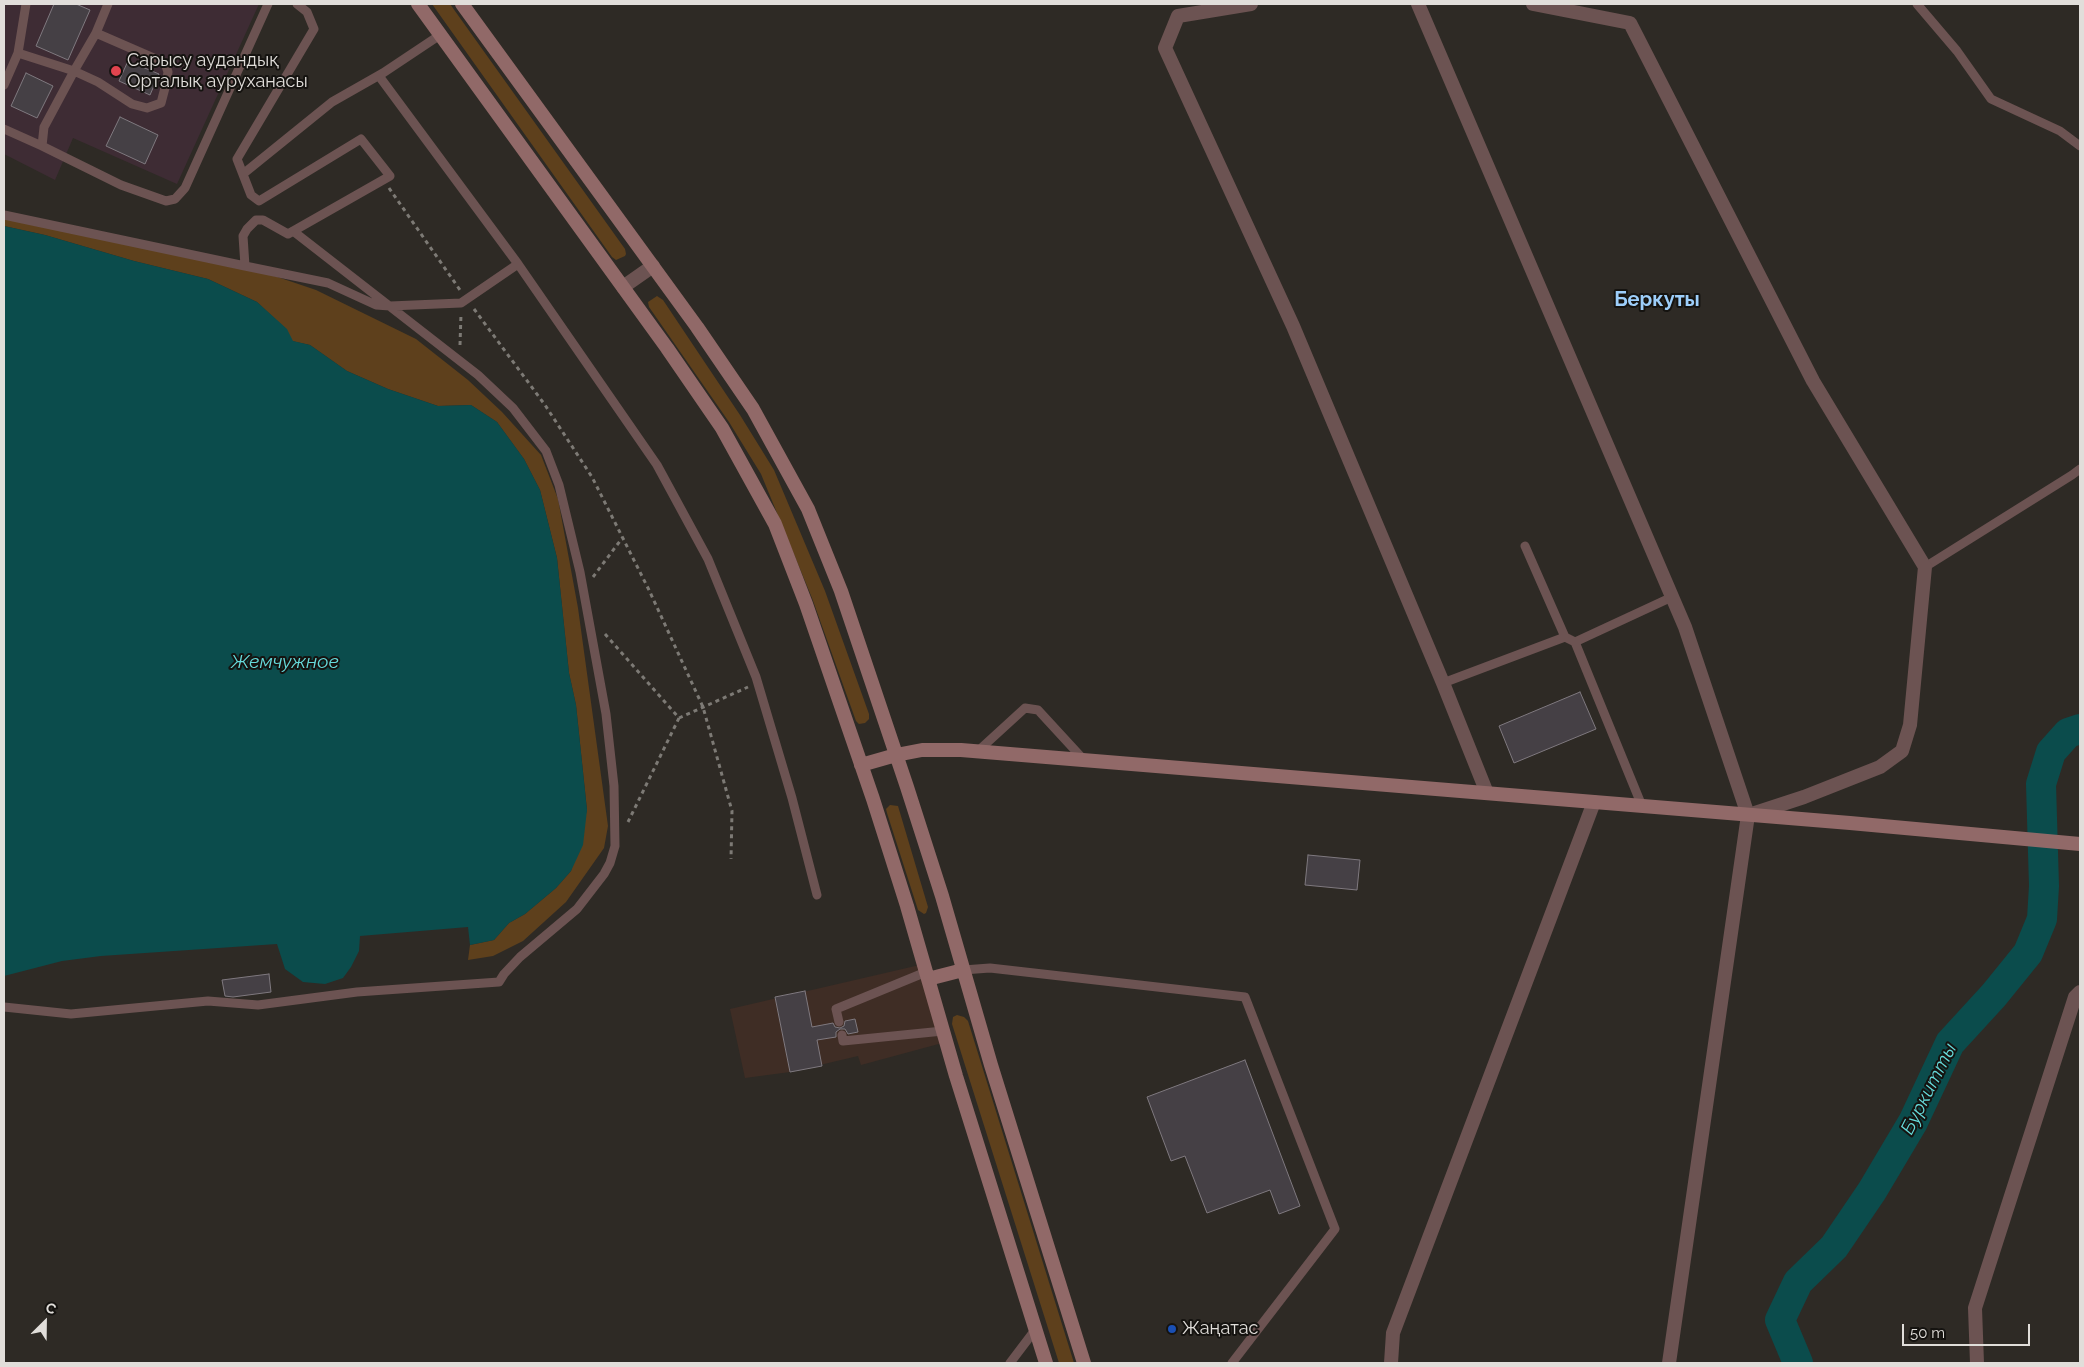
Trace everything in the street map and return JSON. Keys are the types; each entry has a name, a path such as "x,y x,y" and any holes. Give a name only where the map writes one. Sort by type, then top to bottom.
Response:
{"main road":[{"path":"418,4 623,287 722,428 775,524 806,604 907,906 943,1031 1046,1363"},
{"path":"462,4 653,266 753,409 808,509 841,591 942,896 994,1075 1084,1363"},
{"path":"861,764 896,754 922,750 978,751 2077,844"},
{"path":"927,976 964,970"}],"street":[{"path":"1251,4 1178,16 1165,48 1293,326 1443,683 1487,793"},
{"path":"1418,4 1685,627 1748,815 1669,1363"},
{"path":"1533,4 1630,23 1813,381 1925,567 1910,725 1902,751 1880,767 1804,797 1748,815"},
{"path":"623,287 653,266"},
{"path":"1391,1363 1394,1334 1594,802"},
{"path":"1977,1363 1975,1308 2075,997 2080,992"}],"lane":[{"path":"4,85 18,53 26,4"},
{"path":"42,146 44,127 96,33 108,4"},
{"path":"4,129 121,184 166,201 175,199 185,188 268,4"},
{"path":"245,266 243,236 256,220 263,220 288,234 390,176 361,139 259,201 252,196 237,159 314,29 307,12 297,4"},
{"path":"1917,4 1957,51 1991,99 2060,131 2080,146"},
{"path":"18,53 74,71 98,82 132,104 147,108 161,103 168,72 165,63 96,33"},
{"path":"243,174 332,102 379,76 440,35"},
{"path":"379,76 518,264 657,464 708,560 758,683 792,798 817,895"},
{"path":"4,216 328,283 376,305 390,306 464,301 518,264"},
{"path":"4,1007 71,1014 208,1001 258,1005 357,992 499,982 520,957 577,909 604,874 615,846 614,786 606,714 583,589 559,485 546,451 513,408 478,375 293,231"},
{"path":"1925,567 2072,475 2080,468"},
{"path":"1525,546 1565,637 1575,642 1642,806"},
{"path":"1575,642 1672,597"},
{"path":"1443,683 1565,637"},
{"path":"978,751 1025,708 1038,710 1084,760"},
{"path":"964,970 990,968 1245,997 1335,1229 1232,1363"},
{"path":"839,1022 836,1008 927,976"},
{"path":"842,1035 843,1041 943,1031"},
{"path":"1010,1363 1035,1330"}],"path":[{"path":"384,180 464,301 545,405 592,477 623,537 703,707 732,811 731,859"},
{"path":"460,360 464,301"},
{"path":"583,589 623,537"},
{"path":"588,615 679,718"},
{"path":"626,825 679,718 758,683"}],"shaded area":[{"name":"Сарысу аудандық Орталық ауруханасы","path":"4,4 259,4 177,184 73,138 55,180 4,154"},
{"path":"432,4 450,4 625,249 625,256 616,260 612,257"},
{"path":"4,215 245,266 316,290 416,339 468,380 502,412 541,455 558,499 578,608 608,826 604,848 566,902 523,941 493,956 468,960 470,945 494,940 509,923 525,914 556,888 571,871 587,810 576,705 569,673 557,558 540,490 524,459 497,422 471,405 438,406 388,389 347,371 310,345 292,341 286,329 257,302 208,279 134,261 45,235 4,226"},
{"path":"657,296 663,300 740,415 774,470 825,591 869,714 869,719 865,723 859,724 856,721 812,598 761,474 729,422 649,307 648,302"},
{"path":"890,805 898,806 928,907 924,914 918,910 887,813 886,809"},
{"path":"924,964 946,1042 861,1065 858,1056 790,1072 745,1078 730,1009"},
{"path":"957,1015 964,1017 968,1021 1074,1363 1059,1363 952,1024 953,1017"}],"water":[{"name":"Жемчужное","path":"4,226 45,235 134,261 208,279 257,302 287,329 293,341 310,345 347,371 388,389 438,406 471,405 497,422 524,459 540,490 557,558 569,673 576,705 587,810 583,845 571,871 556,888 525,914 509,923 494,940 470,945 468,927 360,936 359,951 343,978 325,984 303,982 285,969 277,944 101,956 62,961 4,976"}],"building":[{"path":"54,4 76,4 90,10 68,60 36,46"},
{"path":"128,61 159,74 150,95 119,81"},
{"path":"26,73 53,86 37,118 11,106"},
{"path":"120,117 158,135 145,164 106,146"},
{"path":"1580,692 1596,729 1514,763 1499,726"},
{"path":"1308,855 1360,860 1357,890 1305,885"},
{"path":"269,974 271,992 233,997 225,996 222,980"},
{"path":"805,991 812,1027 833,1023 835,1027 840,1028 844,1026 845,1021 855,1019 858,1032 848,1034 845,1029 840,1029 836,1032 836,1037 817,1040 822,1066 790,1072 775,997"},
{"path":"1245,1060 1300,1206 1279,1214 1270,1190 1207,1213 1185,1156 1171,1161 1147,1097"}],"waterway":[{"name":"Буркитты","path":"1798,1363 1780,1320 1798,1282 1834,1247 1872,1191 1913,1122 1950,1043 1994,995 2028,953 2042,919 2044,886 2041,784 2051,752 2068,733 2080,729"}],"place":[{"name":"Сарысу аудандық Орталық ауруханасы","path":"116,71"},
{"name":"Жаңатас","path":"1172,1329"}],"district":[{"name":"Беркуты","path":"1657,300"}]}
